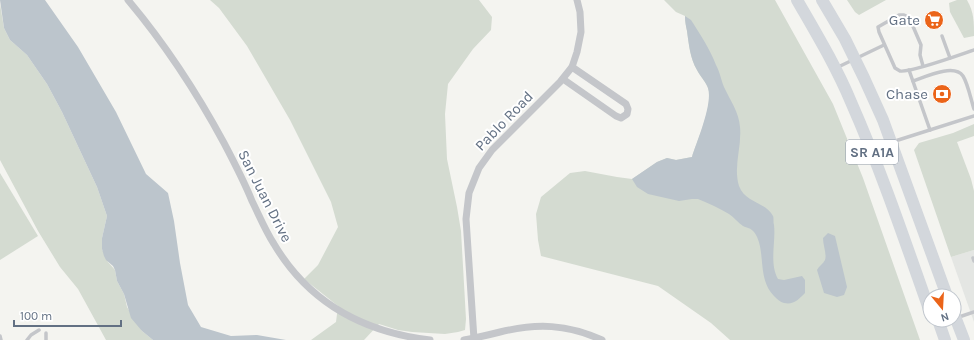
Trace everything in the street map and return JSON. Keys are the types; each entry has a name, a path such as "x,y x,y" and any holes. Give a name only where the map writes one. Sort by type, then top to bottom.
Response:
{"main road":[{"name":"SR A1A","path":"797,0 835,68 851,101 922,289"},
{"name":"SR A1A","path":"822,0 845,39 864,78 891,142 945,288"},
{"path":"936,328 940,340"},
{"path":"941,328 945,340"},
{"path":"960,328 964,340"}],"street":[{"name":"San Juan Drive","path":"128,0 169,54 200,100 241,174 273,244 293,271 318,296 361,323 394,334 430,340"},
{"name":"Pablo Road","path":"473,339 466,219 469,193 484,160 492,150 572,67 581,32 580,12 577,0"},
{"path":"562,79 616,116 621,118 627,114 628,109 626,104 572,67"},
{"path":"464,340 526,327 538,326 568,328 602,340"}],"lane":[{"path":"923,66 920,55 922,46 909,17 899,15 878,27 884,45 895,68 900,71 909,70 923,66 950,58 974,50"},
{"path":"942,36 950,58"},
{"path":"835,68 884,45"},
{"path":"909,70 930,130"},
{"path":"913,81 949,70 956,71 962,75 966,82 974,109"},
{"path":"891,142 974,116"},
{"path":"962,315 974,312"},
{"path":"27,340 31,335 39,330"},
{"path":"46,333 46,340"},
{"path":"0,336 1,340"}],"shaded area":[{"path":"0,0 45,0 78,47 116,112 146,174 168,193 188,305 201,327 231,336 257,335 286,340 153,340 142,331 131,318 124,294 117,281 115,270 106,260 102,249 102,238 107,216 97,187 62,112 47,84 27,55 10,40 4,28"},
{"path":"210,0 479,0 492,17 491,30 473,49 448,84 445,114 447,159 461,231 466,319 465,330 445,334 412,332 398,330 379,324 364,340 311,340 336,322 338,306 304,279 318,265 338,227 331,202 290,120 247,46 219,8"},
{"path":"664,0 775,0 833,104 863,178 920,340 730,340 711,323 658,286 541,256 536,214 541,197 570,173 585,171 632,179 657,162 667,158 676,160 692,157 707,113 709,103 708,88 697,70 691,56 685,16 676,12"},
{"path":"847,0 886,0 859,15 855,12"},
{"path":"957,0 967,0 969,4 973,17 974,36 964,38 950,12 949,3"},
{"path":"0,4 4,28 10,40 27,55 47,84 62,112 97,187 107,216 102,238 102,249 108,262 115,270 117,281 124,294 127,307 142,331 153,340 106,340 78,289 60,267 38,231 0,160"},
{"path":"685,16 691,20 708,47 719,70 724,87 738,116 740,142 737,164 737,179 742,192 770,211 773,216 773,259 775,273 778,279 784,280 802,276 805,280 805,293 791,303 781,302 769,289 763,272 758,239 752,230 743,226 731,215 698,199 679,201 648,194 637,187 632,179 657,162 667,158 676,160 692,157 701,132 709,95 708,88 697,70 691,56"},
{"path":"974,124 974,136 957,142 974,191 974,250 951,257 914,150 919,143 953,133"},
{"path":"0,173 38,236 0,260"},
{"path":"828,233 835,236 847,287 844,295 837,297 824,293 817,270 825,260 826,255 823,238"},
{"path":"974,250 974,322 962,288 951,257"}],"place":[{"name":"Gate","path":"934,20"},
{"name":"Chase","path":"942,94"}]}
